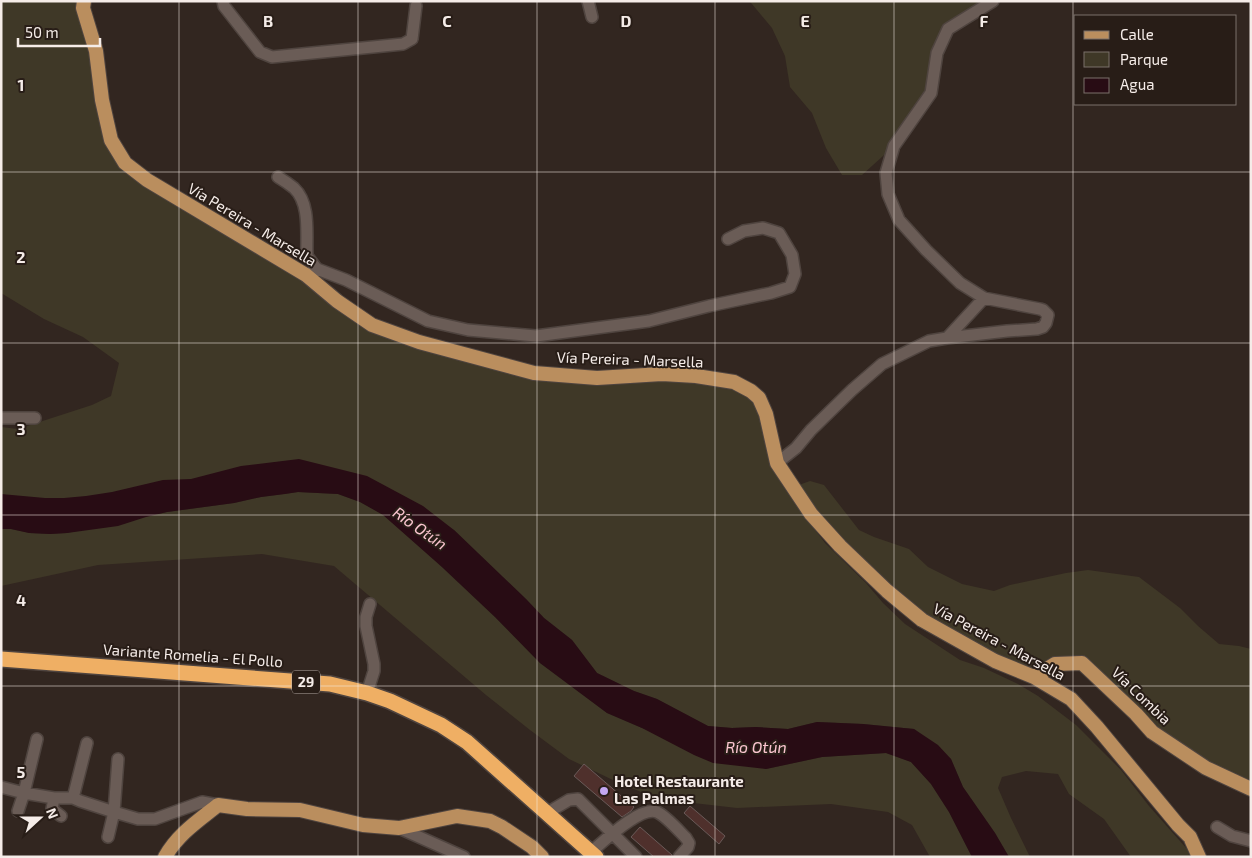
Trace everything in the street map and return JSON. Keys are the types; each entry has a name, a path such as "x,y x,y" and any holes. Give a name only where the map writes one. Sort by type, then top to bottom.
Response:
{"highway":[{"name":"Variante Romelia - El Pollo","path":"1,659 330,684 366,693 390,701 441,724 466,742 593,854"}],"main road":[{"name":"Vía Pereira - Marsella","path":"84,1 83,8 96,51 102,100 111,140 126,163 147,180 312,272 337,301 372,324 419,342 534,372 597,378 662,374 696,376 734,382 751,390 760,398 766,414 778,463 811,514 840,546 887,591 922,620 995,661 1034,677 1071,700 1098,727 1190,838 1199,857"},
{"name":"Vía Combia","path":"1034,677 1055,664 1082,663 1136,714 1152,732 1206,768 1251,789"},
{"path":"165,857 174,842 186,830 218,805 247,809 300,810 363,825 399,828 457,816 490,821 532,847 542,857"}],"street":[{"path":"223,1 224,6 260,52 272,57 403,44 412,39 416,6"},
{"path":"588,1 592,17"},
{"path":"778,463 796,448 811,430 852,390 882,364 929,341 1037,329 1044,327 1046,323 1048,315 1040,308 984,298 960,283 899,220 888,194 886,173 894,146 930,93 937,53 948,29 993,1"},
{"path":"278,177 295,189 304,207 307,220 307,256 312,272 346,280 428,321 468,330 536,336 649,321 790,287 795,274 792,256 779,233 763,228 744,231 728,239"},
{"path":"947,338 984,298"},
{"path":"1,418 35,418"},
{"path":"366,693 374,671 366,626 366,617 370,604"},
{"path":"18,811 36,739"},
{"path":"73,798 87,743"},
{"path":"108,837 114,812 118,759"},
{"path":"1,788 54,798 73,798 138,819 154,819 202,802 218,805"},
{"path":"54,798 52,809 61,816"},
{"path":"547,813 569,800 578,799 636,857"},
{"path":"593,854 613,834 632,819 648,811 657,812 686,838 689,843 688,847 679,857"},
{"path":"1217,827 1232,836 1251,842"},
{"path":"399,828 464,857"}],"green space":[{"path":"1,1 84,1 102,100 126,163 372,325 534,373 709,378 749,390 766,414 771,466 787,492 825,543 905,624 960,660 984,668 1018,684 1038,696 1076,725 1121,770 1149,806 1187,849 1190,857 1131,857 1104,819 1069,794 1058,774 1026,771 1002,777 998,788 1030,857 1009,857 963,787 951,759 914,729 817,722 788,729 708,726 657,699 634,691 597,673 572,640 544,618 454,530 276,462 79,514 1,513 1,427 18,429 92,405 111,396 119,363 83,337 44,319 1,293"},
{"path":"749,1 993,1 948,29 931,93 894,146 862,175 842,175 826,148 812,113 790,87 785,56 772,28"},
{"path":"810,481 824,485 859,530 909,549 928,567 962,584 994,591 1010,585 1088,570 1139,577 1180,608 1219,644 1251,649 1251,789 1152,732 1082,663 1034,677 945,633 840,546 796,486"},
{"path":"298,492 338,494 360,502 383,514 495,617 540,663 607,713 642,728 766,769 822,757 886,753 911,762 931,784 949,812 972,857 930,857 912,825 888,812 831,804 737,808 653,797 615,781 569,759 530,730 334,566 262,554 98,565 1,586 1,529 30,533 67,533 167,512"}],"water":[{"name":"Río Otún","path":"299,459 367,476 423,506 454,530 544,618 572,640 597,673 634,691 657,699 708,726 788,729 817,722 914,729 938,745 951,759 963,787 1009,857 972,857 949,812 931,784 911,762 886,753 822,757 766,769 713,763 607,713 540,663 442,567 383,515 360,502 338,494 298,492 261,497 234,503 167,512 118,526 67,533 29,533 1,529 1,494 45,498 86,496 163,480 191,479 241,466"}],"building":[{"name":"Hotel Restaurante Las Palmas","path":"584,764 634,807 631,811 622,817 574,776"},
{"path":"690,806 725,836 719,844 684,813"},
{"path":"640,827 672,857 654,857 631,837"}],"place":[{"name":"Hotel Restaurante Las Palmas","path":"604,791"}]}
